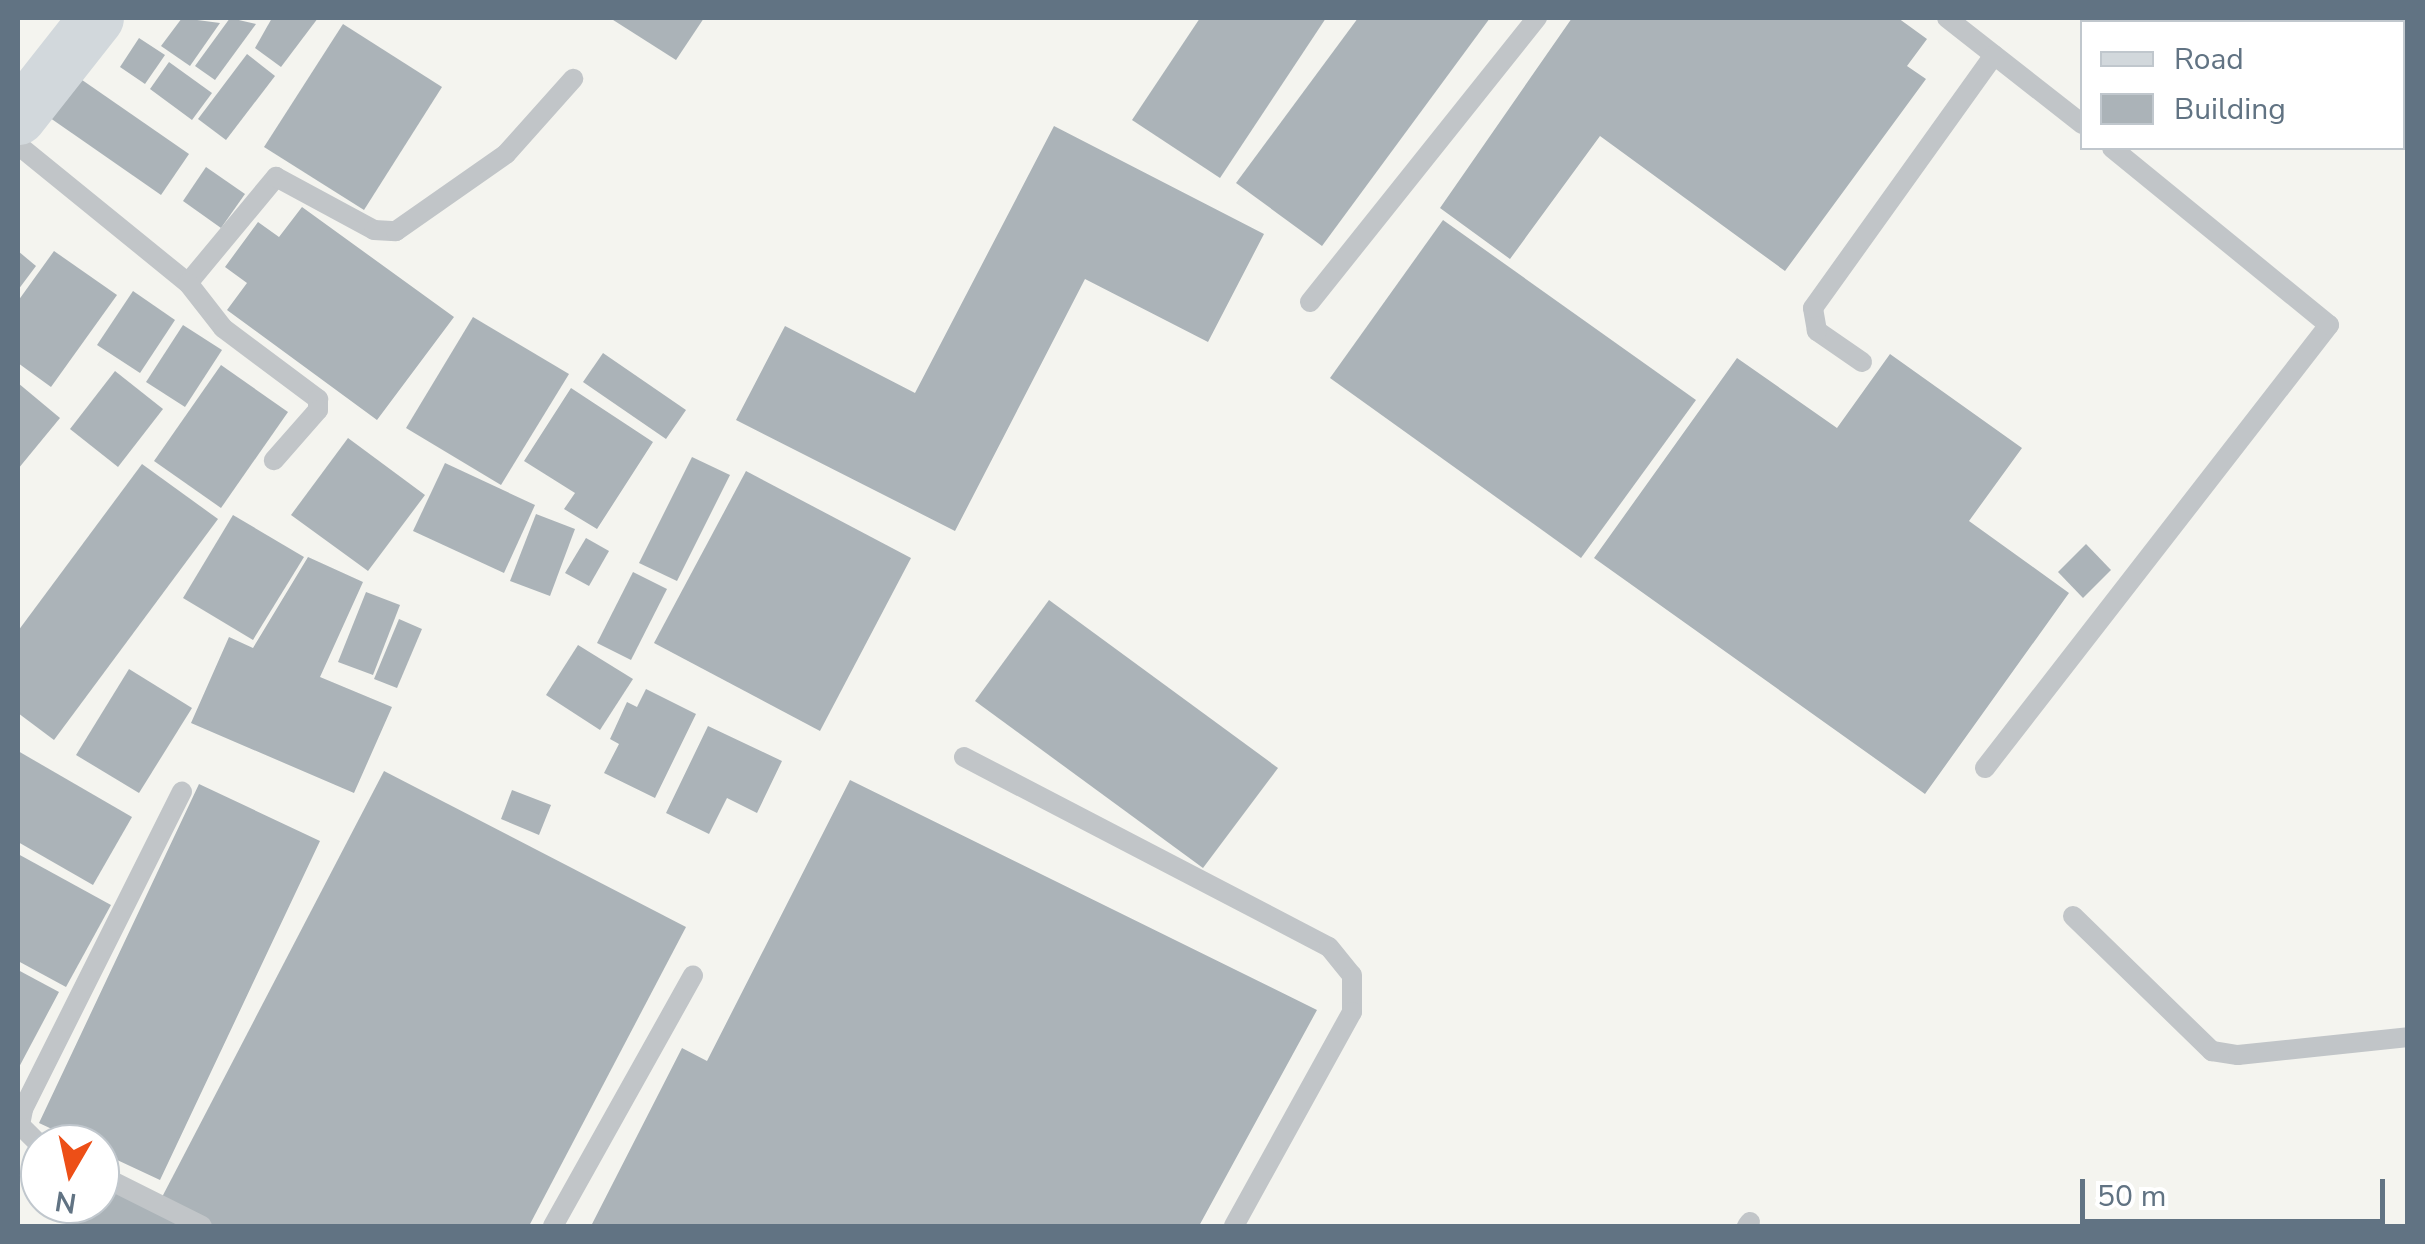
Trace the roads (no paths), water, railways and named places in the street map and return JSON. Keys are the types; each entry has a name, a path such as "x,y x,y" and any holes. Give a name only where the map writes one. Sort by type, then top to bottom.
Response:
{"street":[{"path":"18,118 96,18"}],"lane":[{"path":"1310,302 1537,18"},
{"path":"1947,18 2080,122"},
{"path":"1862,362 1817,331 1813,308 1994,55"},
{"path":"188,283 276,177 374,230 396,230 506,154 573,79"},
{"path":"18,145 188,283 222,328 318,399 318,410 274,460"},
{"path":"1985,768 2329,324 2114,150"},
{"path":"964,757 1329,948 1352,975 1352,1012 1234,1226"},
{"path":"20,1124 23,1110 182,792"},
{"path":"2073,916 2212,1050 2238,1055 2408,1037"},
{"path":"553,1226 692,975"},
{"path":"120,1185 202,1226"}]}
